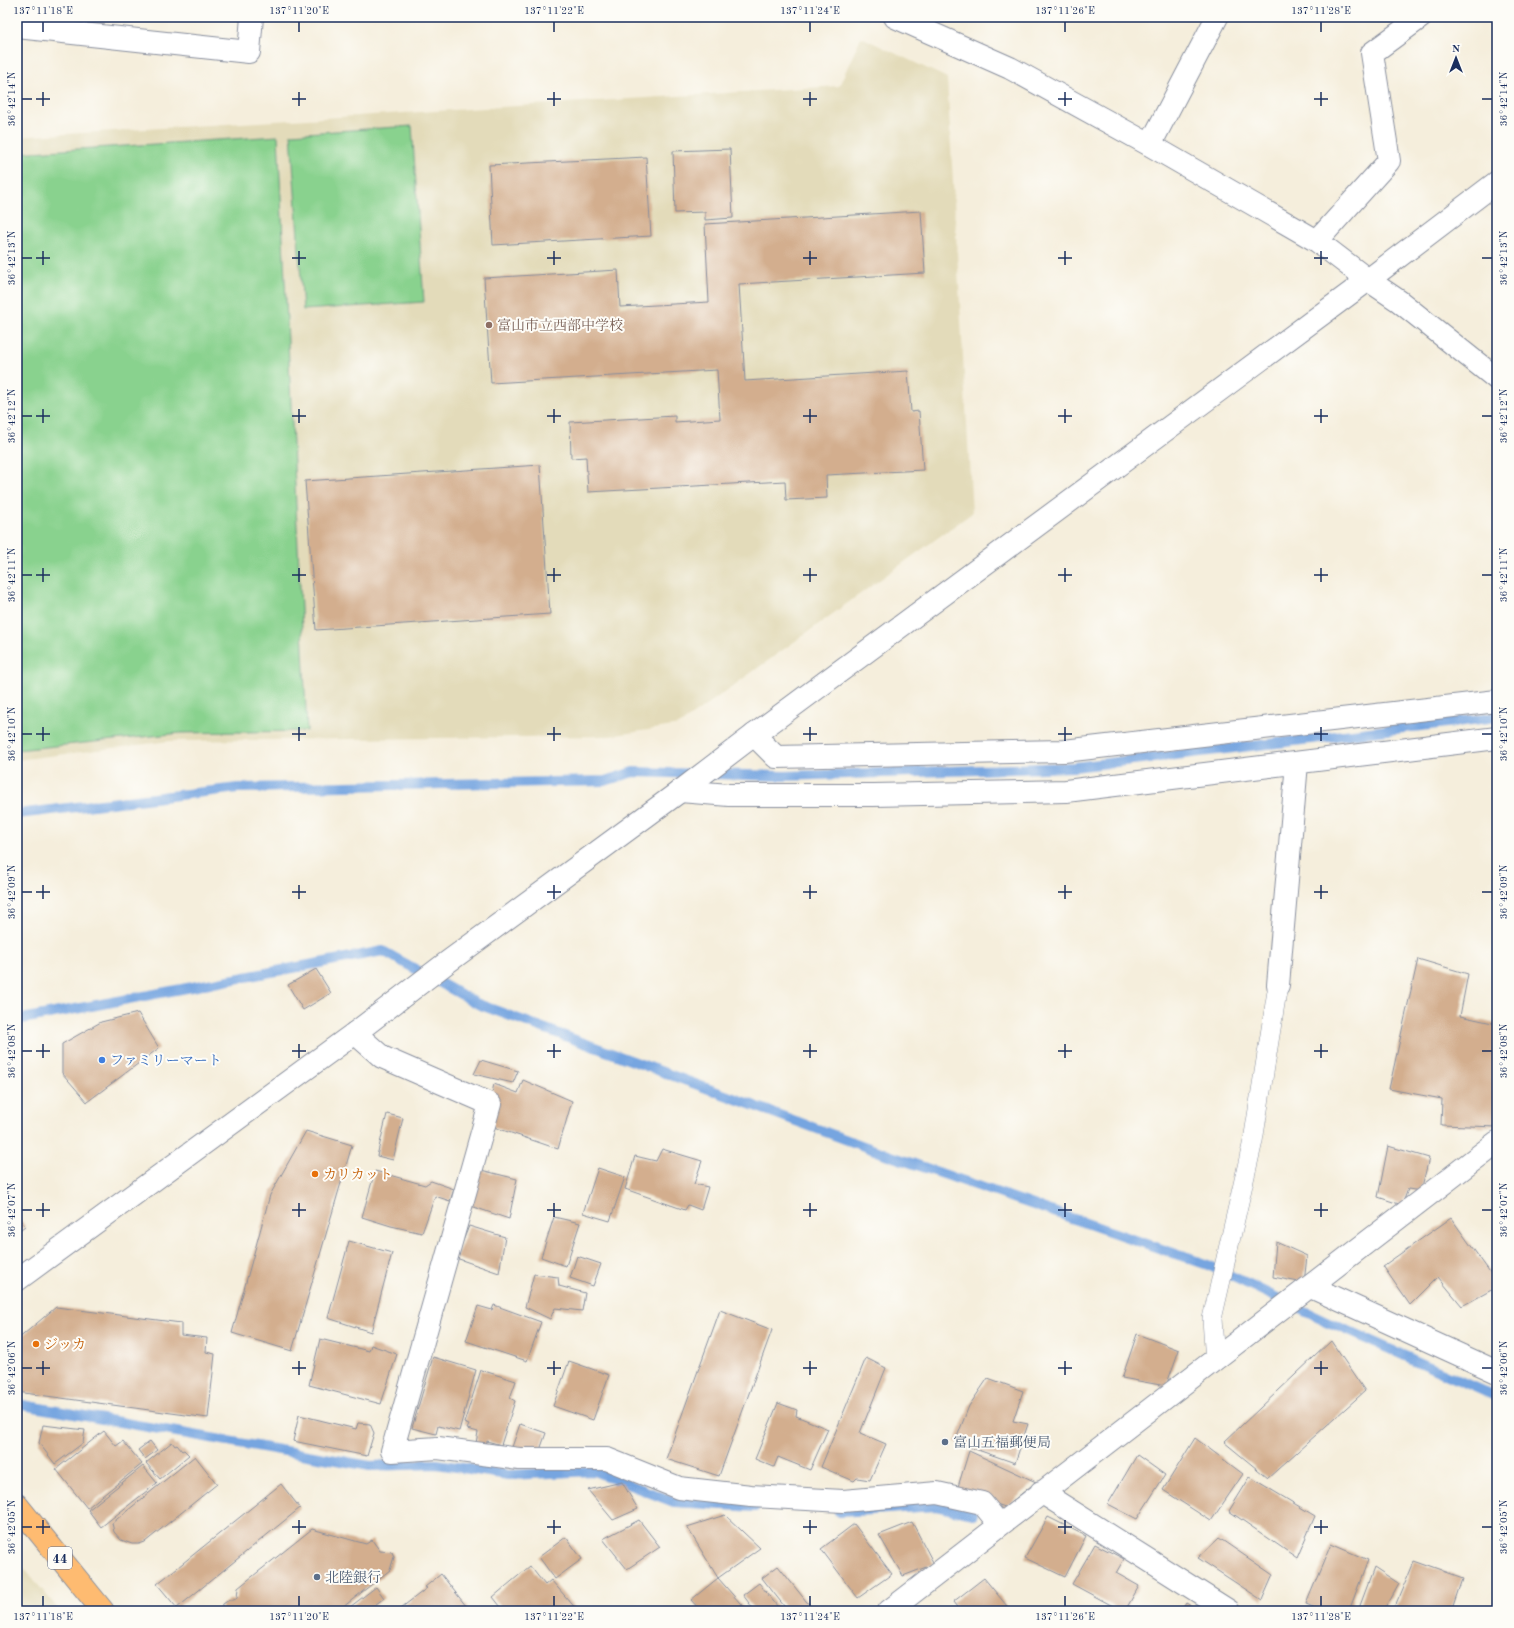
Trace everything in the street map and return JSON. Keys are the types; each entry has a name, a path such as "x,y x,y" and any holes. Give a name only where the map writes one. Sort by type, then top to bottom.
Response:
{"main road":[{"name":"44","path":"17,1505 103,1611"}],"street":[{"path":"17,27 249,52 252,17"},
{"path":"894,17 1010,68 1150,145 1317,241 1368,280 1399,301 1497,379"},
{"path":"1150,145 1217,17"},
{"path":"1317,241 1390,161 1372,53 1421,17"},
{"path":"17,1280 355,1033 445,964 682,790 728,754 1368,280 1497,182"},
{"path":"754,735 776,757 1064,751 1497,701"},
{"path":"682,790 729,795 873,795 1066,791 1497,738"},
{"path":"1278,985 1297,763"},
{"path":"355,1033 382,1057 490,1104 392,1451 438,1448 519,1459 607,1459 679,1488 751,1496 843,1501 936,1493 982,1503 1000,1525"},
{"path":"889,1611 1041,1492 1311,1288 1497,1142"},
{"path":"1311,1288 1497,1372"},
{"path":"1041,1492 1229,1611"}],"lane":[{"path":"1215,1361 1212,1319 1253,1141 1278,985"}],"shaded area":[{"name":"富山市立西部中学校","path":"861,37 947,78 972,513 679,725 610,736 170,741 17,760 17,137 839,86"},
{"path":"17,1560 60,1611 17,1611"}],"green space":[{"path":"412,126 424,302 303,310 291,134"},
{"path":"278,136 307,731 181,733 17,750 17,153"}],"building":[{"path":"730,149 733,218 705,220 705,212 675,213 673,151"},
{"path":"646,157 651,236 493,245 489,165"},
{"path":"921,211 925,273 739,284 745,381 908,371 911,412 919,411 923,470 826,475 827,498 786,500 785,481 588,492 586,457 571,458 570,422 675,416 675,422 720,419 717,370 491,383 484,278 618,270 620,307 709,302 705,224"},
{"path":"540,465 550,614 316,630 305,481"},
{"path":"1418,959 1468,974 1460,1016 1497,1024 1497,1127 1441,1125 1442,1099 1389,1089"},
{"path":"316,969 331,993 303,1010 288,985"},
{"name":"ファミリーマート","path":"138,1013 159,1048 87,1102 62,1073 62,1044 101,1022"},
{"path":"481,1060 518,1071 513,1083 474,1074"},
{"path":"523,1080 572,1101 558,1149 485,1124 494,1084 518,1093"},
{"path":"387,1114 403,1118 393,1160 377,1156"},
{"path":"306,1131 352,1145 292,1351 232,1333 270,1195"},
{"path":"1388,1146 1429,1158 1421,1191 1408,1189 1402,1205 1378,1197"},
{"path":"662,1149 702,1161 694,1184 708,1187 701,1210 688,1205 685,1210 625,1189 635,1156 656,1161"},
{"path":"473,1168 517,1179 509,1219 471,1206"},
{"path":"598,1168 625,1177 610,1221 583,1213"},
{"path":"375,1171 425,1185 431,1181 454,1189 450,1201 435,1196 422,1233 391,1226 362,1217"},
{"path":"17,1215 25,1226 17,1232"},
{"path":"554,1217 580,1223 566,1266 541,1257"},
{"path":"1451,1218 1497,1282 1497,1287 1462,1306 1438,1277 1410,1305 1383,1266"},
{"path":"469,1226 505,1237 499,1273 456,1258"},
{"path":"349,1241 392,1253 371,1332 328,1318"},
{"path":"1276,1242 1307,1256 1304,1283 1273,1277"},
{"path":"577,1256 601,1264 593,1286 570,1278"},
{"path":"534,1274 558,1277 559,1286 585,1293 582,1311 555,1308 550,1319 525,1307"},
{"path":"494,1305 541,1322 527,1361 466,1341 478,1306 492,1310"},
{"path":"56,1307 181,1323 181,1335 207,1338 206,1352 215,1354 208,1418 17,1392 17,1340"},
{"path":"720,1310 772,1330 719,1476 666,1459"},
{"path":"1137,1334 1179,1350 1166,1386 1122,1378"},
{"path":"320,1339 369,1351 371,1345 397,1354 381,1404 309,1385"},
{"path":"1331,1341 1365,1391 1268,1478 1224,1442"},
{"path":"433,1357 476,1370 459,1431 438,1426 436,1434 412,1428"},
{"path":"866,1358 886,1368 860,1433 886,1444 870,1480 857,1478 854,1481 821,1467"},
{"path":"569,1361 609,1375 593,1420 553,1406"},
{"path":"481,1370 516,1381 510,1398 515,1401 501,1445 487,1441 485,1447 476,1443 478,1432 467,1429 469,1425 464,1423"},
{"path":"988,1378 1023,1391 1013,1421 1028,1424 1015,1463 955,1442 969,1406"},
{"path":"778,1403 797,1410 796,1416 828,1429 810,1470 778,1457 774,1467 755,1459"},
{"path":"299,1415 356,1429 358,1423 370,1424 374,1433 367,1456 293,1441"},
{"path":"520,1424 546,1433 540,1450 511,1450"},
{"path":"43,1425 85,1430 83,1443 55,1464 39,1443"},
{"path":"104,1431 116,1446 123,1441 142,1464 87,1508 56,1469"},
{"path":"1195,1438 1243,1474 1211,1521 1163,1490"},
{"path":"150,1441 157,1450 145,1459 138,1450"},
{"path":"172,1442 175,1446 177,1445 182,1451 184,1450 189,1455 160,1479 146,1463"},
{"path":"969,1451 1036,1482 1005,1507 957,1490"},
{"path":"1137,1455 1165,1475 1137,1519 1108,1504"},
{"path":"195,1456 217,1484 145,1542 132,1544 121,1540 114,1532 112,1523"},
{"path":"143,1466 157,1483 101,1527 88,1510"},
{"path":"1250,1477 1315,1516 1297,1558 1229,1511"},
{"path":"622,1482 638,1509 613,1520 588,1490"},
{"path":"281,1484 300,1508 177,1608 157,1584"},
{"path":"725,1515 760,1548 718,1578 687,1527"},
{"path":"1048,1517 1086,1536 1065,1577 1025,1558"},
{"path":"639,1520 660,1547 627,1569 603,1539"},
{"path":"912,1522 934,1564 903,1576 879,1535"},
{"path":"854,1524 892,1574 858,1598 821,1549"},
{"name":"北陸銀行","path":"312,1529 366,1544 372,1540 380,1551 392,1552 394,1557 390,1570 338,1611 219,1611 223,1604 229,1600 234,1600 237,1598 238,1588"},
{"path":"566,1537 582,1559 555,1579 539,1557"},
{"path":"1219,1538 1273,1575 1262,1600 1198,1558"},
{"path":"1095,1544 1124,1559 1116,1573 1139,1586 1125,1611 1122,1611 1072,1584"},
{"path":"1331,1544 1368,1560 1349,1611 1323,1611 1306,1604"},
{"path":"1414,1561 1462,1578 1451,1611 1393,1611"},
{"path":"530,1566 545,1585 551,1580 578,1611 504,1611 493,1597"},
{"path":"778,1566 814,1611 788,1611 762,1578"},
{"path":"1374,1568 1398,1584 1383,1611 1358,1611"},
{"path":"441,1574 470,1611 397,1611 427,1588 425,1587"},
{"path":"718,1578 747,1611 701,1611 691,1600"},
{"path":"984,1578 1011,1611 960,1611 953,1602"},
{"path":"759,1583 781,1611 755,1611 743,1595"},
{"path":"376,1587 384,1598 367,1611 353,1611 350,1607"},
{"path":"1186,1603 1199,1611 1181,1611"}],"waterway":[{"path":"17,814 238,788 605,781 633,772 783,776 1074,767 1497,717"},
{"path":"17,1020 383,951 478,1004 888,1155 1208,1265 1322,1319 1497,1397"},
{"path":"17,1404 370,1466 437,1464 508,1475 594,1471 674,1502 755,1507"},
{"path":"839,1512 936,1506 973,1514"}],"place":[{"name":"富山市立西部中学校","path":"489,325"},
{"name":"ファミリーマート","path":"102,1060"},
{"name":"カリカット","path":"315,1174"},
{"name":"ジッカ","path":"36,1344"},
{"name":"富山五福郵便局","path":"945,1442"},
{"name":"北陸銀行","path":"317,1577"}]}
